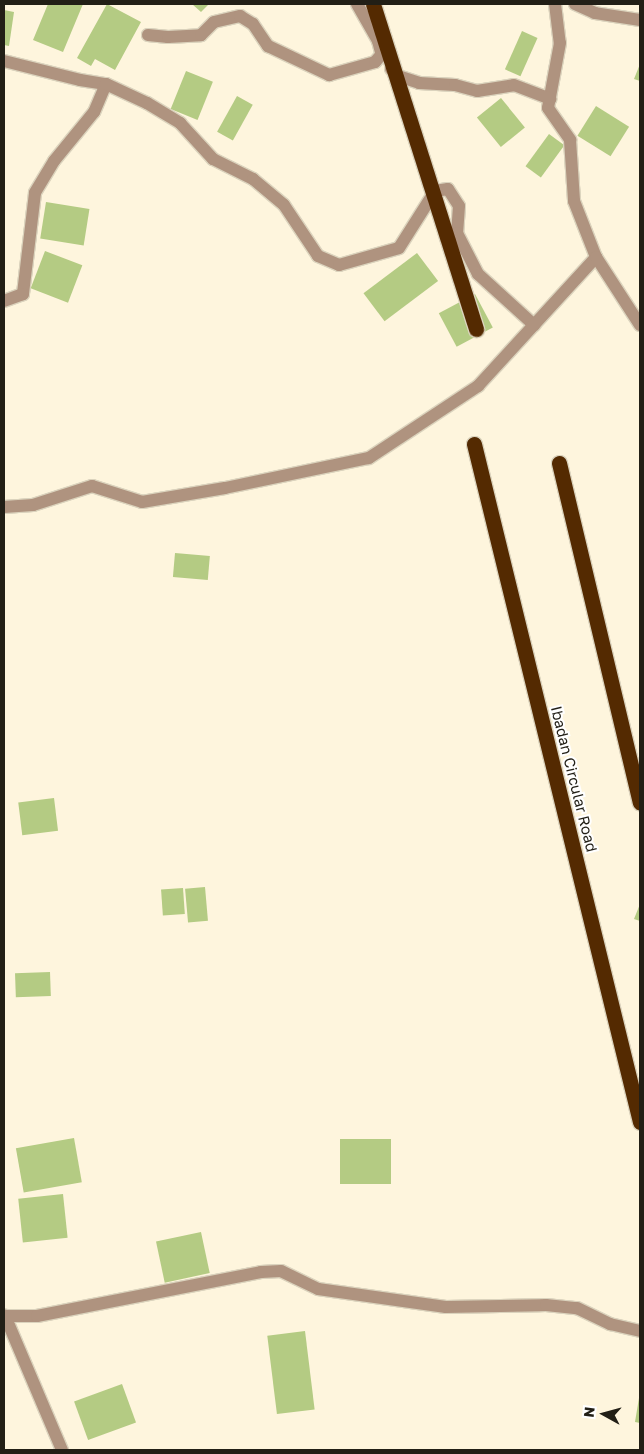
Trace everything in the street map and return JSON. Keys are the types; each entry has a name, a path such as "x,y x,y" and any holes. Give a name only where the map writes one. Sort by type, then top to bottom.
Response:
{"highway":[{"path":"373,4 476,329"},
{"name":"Ibadan Circular Road","path":"474,444 640,1122"},
{"path":"559,463 640,802"}],"street":[{"path":"358,4 378,41 382,60 398,76 419,82 455,85 477,91 514,85 550,100"},
{"path":"554,4 560,43 548,108 570,140 574,201 596,257 640,325"},
{"path":"575,4 595,13 640,20"},
{"path":"148,34 168,37 201,36 214,22 240,16 253,24 268,46 329,76 375,62 381,55"},
{"path":"4,61 80,80 106,84 147,103 180,123 212,159 253,179 284,205 318,256 339,265 399,248 435,191 448,189 459,206 457,233 478,274 534,325"},
{"path":"4,301 23,294 36,193 54,161 94,112 106,84"},
{"path":"4,507 33,505 92,486 142,502 226,488 369,458 478,386 596,257"},
{"path":"62,1450 4,1316 37,1316 261,1272 281,1270 318,1289 446,1307 546,1305 577,1308 610,1324 640,1332"}],"building":[{"path":"48,4 83,4 63,52 33,40"},
{"path":"107,4 141,22 115,70 95,59 91,66 77,58"},
{"path":"192,4 209,4 201,12"},
{"path":"4,10 14,12 9,46 4,45"},
{"path":"522,31 538,38 520,76 505,69"},
{"path":"640,64 640,81 634,79"},
{"path":"186,71 213,82 198,120 171,109"},
{"path":"237,96 253,105 233,141 217,132"},
{"path":"501,98 525,128 501,147 477,118"},
{"path":"596,106 629,127 611,156 577,136"},
{"path":"549,134 564,145 541,178 525,166"},
{"path":"46,202 89,209 84,245 40,239"},
{"path":"45,251 82,265 68,303 31,288"},
{"path":"417,253 438,281 385,321 363,293"},
{"path":"475,294 493,328 457,347 439,313"},
{"path":"175,553 210,556 208,580 173,577"},
{"path":"54,798 58,831 22,835 18,802"},
{"path":"205,887 208,921 188,923 185,889"},
{"path":"183,888 185,914 163,915 161,890"},
{"path":"640,904 640,921 634,919"},
{"path":"50,972 51,996 16,997 15,973"},
{"path":"74,1138 82,1182 24,1193 16,1148"},
{"path":"340,1139 391,1139 391,1184 340,1184"},
{"path":"63,1194 68,1238 23,1242 18,1199"},
{"path":"201,1232 210,1273 165,1283 156,1242"},
{"path":"305,1331 315,1409 277,1414 267,1336"},
{"path":"122,1384 136,1423 88,1440 74,1401"},
{"path":"640,1398 640,1423 635,1422"}]}
